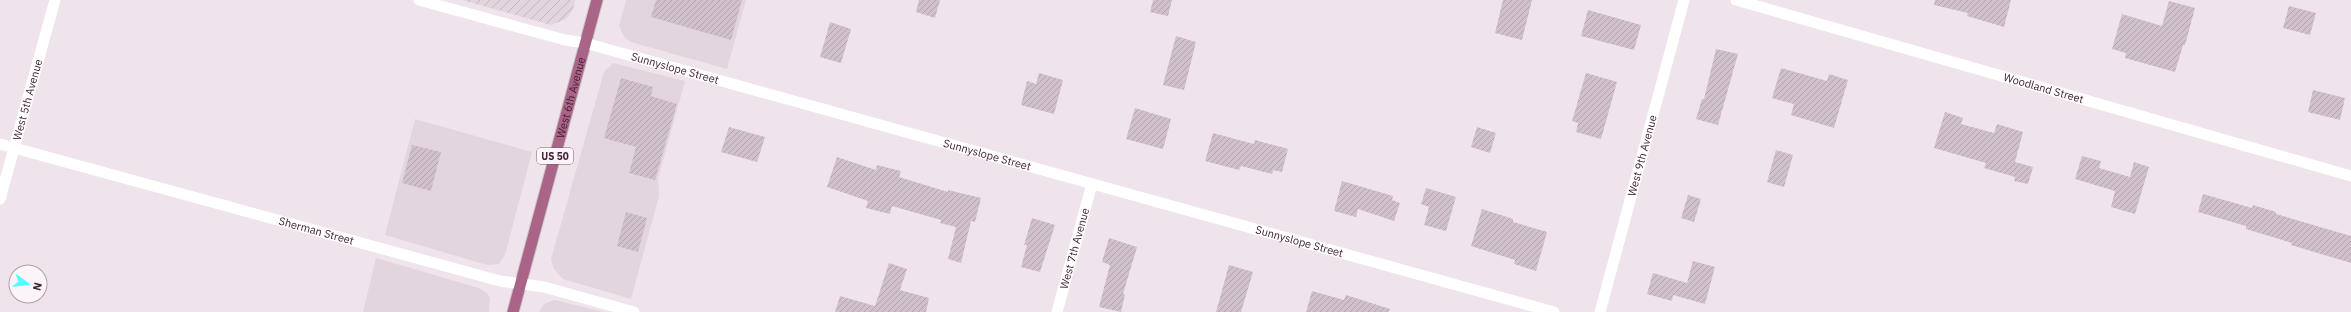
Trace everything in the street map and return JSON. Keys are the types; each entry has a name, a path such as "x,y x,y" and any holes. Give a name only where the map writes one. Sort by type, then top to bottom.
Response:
{"main road":[{"name":"West 6th Avenue","path":"513,312 597,0"}],"street":[{"name":"West 5th Avenue","path":"0,199 55,0"},
{"name":"Sunnyslope Street","path":"419,0 565,40 585,43 1554,312"},
{"name":"West 9th Avenue","path":"1600,312 1684,0"},
{"name":"Woodland Street","path":"1736,0 2351,176"},
{"name":"Sherman Street","path":"0,144 500,281 544,287 634,312"},
{"name":"West 7th Avenue","path":"1057,312 1092,184"}],"shaded area":[{"path":"462,0 575,0 573,10 566,19 551,25"},
{"path":"626,0 746,0 727,69 631,42 625,38 619,26"},
{"path":"613,63 685,81 658,179 659,196 631,299 563,279 554,269 551,259 604,72"},
{"path":"415,119 532,152 505,255 499,264 487,265 385,235"},
{"path":"376,258 479,288 488,294 490,299 489,312 363,312"},
{"path":"554,300 603,312 539,312 544,304"}],"building":[{"path":"656,0 742,0 731,40 651,17"},
{"path":"919,0 940,0 935,18 916,12"},
{"path":"1153,0 1172,0 1168,16 1150,12"},
{"path":"1503,0 1532,0 1522,40 1495,33"},
{"path":"1935,0 2011,0 2004,27 1967,16 1968,13 1934,5"},
{"path":"2169,1 2195,8 2185,45 2183,45 2175,72 2125,58 2126,53 2112,49 2122,14 2162,26"},
{"path":"2289,6 2316,13 2310,35 2283,28"},
{"path":"1588,10 1641,25 1634,50 1581,36"},
{"path":"830,22 851,29 841,63 820,57"},
{"path":"1176,36 1196,42 1184,90 1163,85"},
{"path":"1716,49 1738,54 1718,125 1696,119 1702,99 1704,99"},
{"path":"1781,68 1827,81 1829,74 1848,80 1834,128 1791,115 1794,104 1772,98"},
{"path":"1039,73 1063,80 1054,114 1021,105 1027,81 1036,84"},
{"path":"1586,73 1617,82 1601,139 1576,132 1578,123 1572,121"},
{"path":"621,78 653,87 651,96 677,104 655,180 629,173 636,147 604,138"},
{"path":"2313,90 2345,98 2340,120 2308,112"},
{"path":"1135,108 1171,119 1163,149 1126,139"},
{"path":"1945,112 1963,118 1961,124 1994,133 1997,124 2023,132 2015,162 2033,167 2028,184 2014,181 2015,177 1984,168 1986,163 1934,148"},
{"path":"729,127 765,137 757,162 721,152"},
{"path":"1477,127 1496,133 1490,153 1471,147"},
{"path":"1213,133 1254,144 1255,140 1288,149 1282,172 1273,170 1272,174 1241,166 1239,170 1205,161"},
{"path":"412,145 441,152 431,191 402,183"},
{"path":"1776,150 1793,155 1784,187 1767,182"},
{"path":"2082,156 2101,161 2099,168 2130,177 2134,162 2149,167 2135,214 2111,207 2115,191 2075,179"},
{"path":"837,157 876,170 877,165 901,171 899,177 948,192 948,190 981,198 975,222 971,221 961,263 948,259 956,227 940,223 941,220 892,206 890,214 866,208 868,201 827,187"},
{"path":"1342,181 1393,196 1392,200 1400,203 1394,221 1358,209 1356,217 1334,211"},
{"path":"1426,188 1456,197 1446,231 1424,225 1429,207 1421,204"},
{"path":"2203,194 2252,208 2253,205 2276,212 2276,214 2351,236 2351,263 2291,245 2292,243 2246,229 2246,226 2198,212"},
{"path":"1688,195 1701,199 1694,222 1681,218"},
{"path":"1482,209 1513,219 1513,222 1547,232 1536,271 1514,264 1515,260 1471,246"},
{"path":"626,212 647,218 638,252 617,246"},
{"path":"1032,218 1055,225 1040,272 1021,267 1027,245 1024,245"},
{"path":"1109,238 1137,247 1123,294 1125,294 1121,312 1099,307 1110,265 1102,262"},
{"path":"1693,261 1715,267 1705,304 1673,295 1672,301 1647,294 1653,273 1687,283"},
{"path":"889,263 907,269 900,290 929,298 926,312 835,312 840,296 875,306"},
{"path":"1229,265 1253,272 1241,312 1216,312"},
{"path":"1312,291 1344,300 1346,295 1390,309 1389,312 1306,312"}]}
